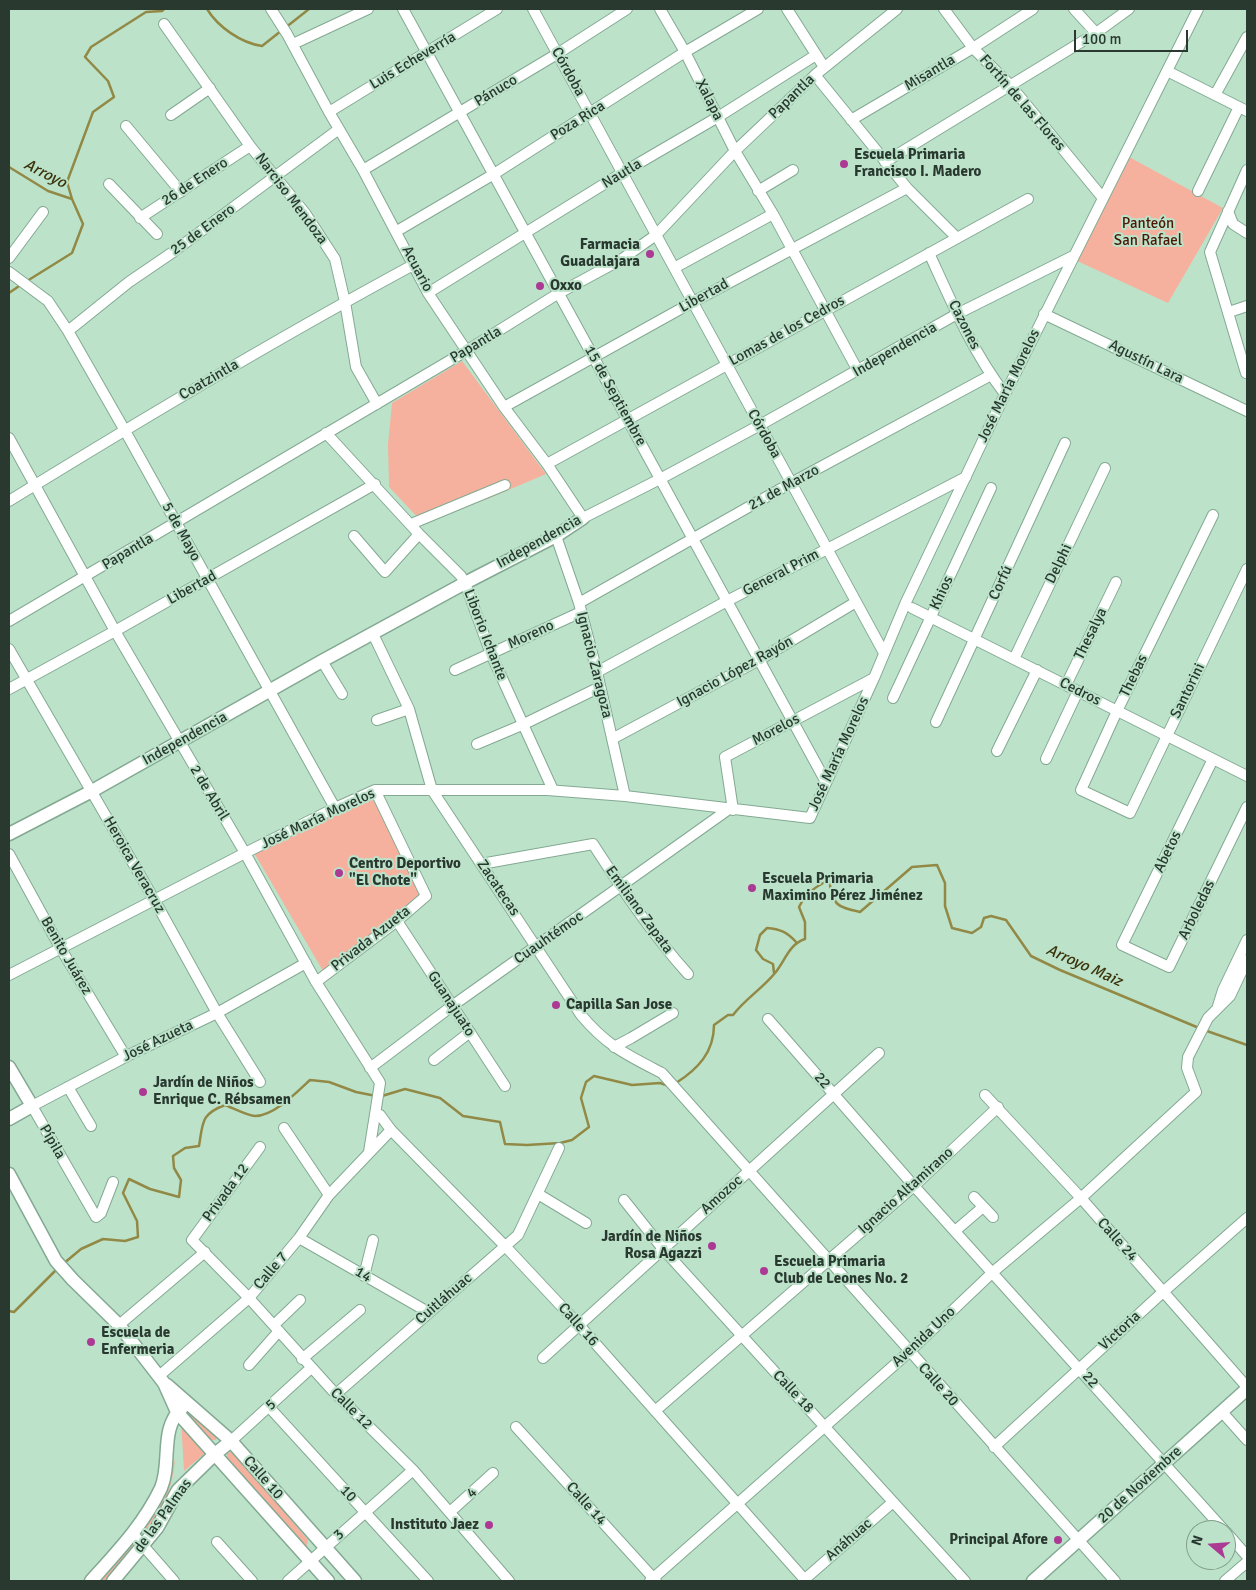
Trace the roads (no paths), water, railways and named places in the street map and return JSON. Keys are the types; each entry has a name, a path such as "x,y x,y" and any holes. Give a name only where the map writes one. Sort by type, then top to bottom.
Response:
{"main road":[{"name":"Independencia","path":"9,834 92,791 322,661 465,583 556,536 583,518"},
{"name":"Pípila","path":"9,1066 32,1106"},
{"name":"José Azueta","path":"9,1119 32,1106"},
{"name":"Calle 10","path":"9,1174 56,1261 119,1325 162,1380 231,1441 354,1581"},
{"name":"Calle 10","path":"162,1380 177,1412 328,1581"},
{"name":"20 de Noviembre","path":"1033,1581 1247,1388"},
{"path":"177,1412 187,1402"},
{"name":"de las Palmas","path":"91,1581 132,1534 153,1505 162,1485 169,1426 177,1412"},
{"name":"de las Palmas","path":"113,1581 165,1516 178,1490 231,1441"}],"street":[{"name":"Acuario","path":"271,9 293,44 339,130 397,231 428,293 504,407 547,464 583,518"},
{"path":"293,44 368,9"},
{"name":"15 de Septiembre","path":"403,9 826,782"},
{"name":"Luis Echeverría","path":"329,112 497,9"},
{"name":"Córdoba","path":"533,9 884,653"},
{"name":"Pánuco","path":"363,170 557,54 627,9"},
{"name":"Xalapa","path":"660,9 685,52 735,151 773,214 790,249 858,371"},
{"name":"Poza Rica","path":"397,231 494,174 685,52 758,9"},
{"path":"787,9 824,67"},
{"name":"Papantla","path":"9,621 466,351 559,293 622,258 656,235 735,151 815,74 897,9"},
{"name":"Fortín de las Flores","path":"944,9 973,48 1011,86 1102,197"},
{"name":"Misantla","path":"851,120 973,48 1033,9"},
{"path":"1074,9 1096,33"},
{"path":"885,162 1096,33 1129,9"},
{"name":"José María Morelos","path":"9,976 245,853 375,790 553,790 625,796 810,818 874,678 906,602 1004,394 1167,71 1194,11"},
{"name":"Narciso Mendoza","path":"164,24 250,146 305,213 335,259 345,302 356,366 377,404"},
{"path":"1215,95 1247,38"},
{"name":"Nautla","path":"428,293 622,173 718,117 816,55"},
{"path":"1167,71 1243,109 1198,191"},
{"path":"815,74 907,188 957,238"},
{"path":"171,115 210,88"},
{"path":"126,126 182,192"},
{"name":"25 de Enero","path":"68,331 129,282 339,130"},
{"name":"26 de Enero","path":"140,218 250,146"},
{"path":"758,191 793,170"},
{"path":"1246,373 1210,252 1247,170"},
{"path":"109,184 157,234"},
{"name":"Libertad","path":"504,407 790,249 907,188"},
{"name":"Lomas de los Cedros","path":"547,464 1028,199"},
{"path":"1228,210 1234,224 1247,233"},
{"path":"9,258 43,212"},
{"path":"674,268 773,214"},
{"name":"Cazones","path":"929,253 957,314 991,375 1004,394"},
{"name":"Independencia","path":"583,518 760,425 957,314 1073,256"},
{"name":"Coatzintla","path":"9,501 124,429 345,302 414,265"},
{"name":"5 de Mayo","path":"9,272 48,301 68,331 335,808"},
{"path":"1229,312 1247,306"},
{"name":"Agustín Lara","path":"1044,314 1247,411"},
{"name":"21 de Marzo","path":"580,608 693,539 791,483 991,375"},
{"name":"Liborio Ichante","path":"326,434 419,534 461,576 491,654 553,790"},
{"name":"2 de Abril","path":"9,438 115,631 245,853 316,982 370,1068"},
{"name":"Corfú","path":"936,722 1065,443"},
{"name":"Delphi","path":"1014,659 1105,468"},
{"name":"General Prim","path":"597,672 727,601 966,477"},
{"name":"Libertad","path":"9,689 374,484"},
{"path":"411,524 505,485"},
{"name":"Khios","path":"893,698 990,488"},
{"name":"Thebas","path":"1130,813 1082,790 1117,711 1213,515"},
{"path":"354,536 385,572 419,534"},
{"name":"Ignacio Zaragoza","path":"556,536 580,608 597,672 625,796"},
{"name":"Santorini","path":"1130,813 1247,569"},
{"name":"Thesalya","path":"1066,685 1116,582"},
{"name":"Ignacio López Rayón","path":"612,739 759,660 856,602"},
{"name":"Moreno","path":"455,670 491,654 580,608"},
{"name":"Cedros","path":"912,608 1247,776"},
{"name":"Zacatecas","path":"373,634 410,709 432,790 581,1015 596,1033 614,1047 662,1073 684,1097"},
{"name":"Heroica Veracruz","path":"9,649 155,901 217,1013 260,1082"},
{"path":"322,661 342,694"},
{"path":"997,751 1037,670"},
{"name":"Morelos","path":"731,809 725,757 874,678"},
{"path":"477,744 522,725 600,687"},
{"path":"1046,759 1078,691"},
{"path":"377,720 410,709"},
{"name":"Abetos","path":"1122,944 1213,759"},
{"name":"Privada Azueta","path":"316,982 397,921 426,896 375,790"},
{"name":"Arboledas","path":"1122,944 1169,967 1247,807"},
{"name":"Cuauhtémoc","path":"370,1068 452,1006 731,809"},
{"name":"Emiliano Zapata","path":"481,864 593,844 665,948 688,974"},
{"name":"Benito Juárez","path":"9,854 61,949 126,1057"},
{"name":"Guanajuato","path":"397,921 505,1086"},
{"path":"1218,1007 1223,990 1247,940"},
{"path":"1218,1007 1230,996 1247,960"},
{"name":"José Azueta","path":"32,1106 126,1057 217,1013 306,964"},
{"name":"Avenida Uno","path":"654,1580 736,1503 909,1352 993,1272 1081,1198 1196,1092 1187,1068 1188,1057 1208,1018 1218,1007"},
{"path":"614,1047 673,1013"},
{"name":"22","path":"768,1019 914,1186 1215,1520"},
{"path":"434,1060 470,1032"},
{"name":"Amozoc","path":"543,1358 879,1053"},
{"path":"369,1152 380,1084 370,1068"},
{"path":"68,1087 91,1126"},
{"name":"Calle 24","path":"985,1095 1081,1198 1247,1388"},
{"name":"Calle 20","path":"684,1097 909,1352 1115,1581"},
{"name":"Pípila","path":"32,1106 96,1217 101,1213 113,1182"},
{"name":"Ignacio Altamirano","path":"655,1411 914,1186 998,1107"},
{"name":"Calle 16","path":"376,1113 380,1115 391,1130 505,1246 579,1325 806,1580"},
{"path":"284,1128 329,1195"},
{"name":"Calle 7","path":"162,1380 249,1298 298,1238 329,1195 391,1130"},
{"name":"Privada 12","path":"192,1240 260,1146"},
{"name":"Cuitláhuac","path":"336,1394 518,1235 559,1148"},
{"path":"538,1194 586,1223"},
{"path":"974,1197 993,1217"},
{"name":"Calle 18","path":"624,1200 663,1249 965,1581"},
{"path":"956,1232 983,1207"},
{"name":"Victoria","path":"994,1447 1247,1218"},
{"name":"14","path":"298,1238 428,1312"},
{"name":"Calle 12","path":"192,1240 277,1328 302,1359 413,1470 508,1581"},
{"path":"364,1276 373,1240"},
{"path":"119,1325 205,1252"},
{"path":"248,1365 300,1300"},
{"path":"302,1359 360,1310"},
{"name":"5","path":"231,1441 311,1368"},
{"name":"10","path":"269,1408 428,1581"},
{"path":"1222,1412 1247,1440"},
{"name":"Calle 14","path":"516,1427 654,1580"},
{"name":"3","path":"288,1581 413,1470"},
{"name":"4","path":"450,1512 493,1473"},
{"name":"Anáhuac","path":"806,1580 893,1502"},
{"path":"132,1534 174,1581"},
{"path":"217,1542 252,1581"},
{"name":"22","path":"1236,1544 1247,1556"},
{"path":"1226,1581 1247,1562"}],"waterway":[{"path":"27,281 72,253 83,224 67,182 93,112 114,97 108,81 85,57 91,47 146,12 162,11 164,9"},
{"path":"207,9 224,28 238,38 254,44 262,46 281,31"},
{"path":"285,28 309,9"},
{"name":"Arroyo","path":"9,167 48,191 72,199"},
{"path":"9,293 22,284"},
{"name":"Arroyo Maiz","path":"676,1083 698,1066 708,1052 714,1025 728,1015 733,1015 775,973 791,949 805,939 805,922 799,907 811,891 829,880 832,895 837,904 860,912 912,867 937,865 945,883 945,906 952,928 972,933 981,927 984,918 991,916 1006,920 1031,956 1199,1028"},
{"name":"Arroyo Maiz","path":"774,973 773,964 763,959 756,950 760,935 767,928 776,929 786,933 796,942"},
{"name":"Arroyo Maiz","path":"1204,1030 1247,1045"},
{"name":"Arroyo Maiz","path":"382,1096 405,1089 440,1098 463,1116 500,1122 505,1144 527,1145 560,1143 572,1140 589,1127 581,1098 586,1082 594,1076 632,1085 660,1083 669,1086"},
{"name":"Arroyo Maiz","path":"63,1264 81,1249 103,1239 125,1241 138,1237 137,1221 123,1193 129,1179 150,1189 179,1197 181,1180 174,1168 173,1156 185,1148 199,1146 205,1120 217,1108 225,1105 252,1116 262,1115 277,1108 310,1080 329,1082 356,1092 376,1096"},
{"name":"Arroyo Maiz","path":"9,1311 14,1312 57,1269"}],"place":[{"name":"Escuela Primaria Francisco I. Madero","path":"844,164"},
{"name":"Farmacia Guadalajara","path":"650,254"},
{"name":"Oxxo","path":"540,286"},
{"name":"Centro Deportivo \"El Chote\"","path":"339,873"},
{"name":"Escuela Primaria Maximino Pérez Jiménez","path":"752,888"},
{"name":"Capilla San Jose","path":"556,1005"},
{"name":"Jardín de Niños Enrique C. Rébsamen","path":"143,1092"},
{"name":"Jardín de Niños Rosa Agazzi","path":"712,1246"},
{"name":"Escuela Primaria Club de Leones No. 2","path":"764,1271"},
{"name":"Escuela de Enfermeria","path":"91,1342"},
{"name":"Instituto Jaez","path":"489,1525"},
{"name":"Principal Afore","path":"1058,1540"}],"park label":[{"name":"Panteón San Rafael","path":"1148,232"}]}
